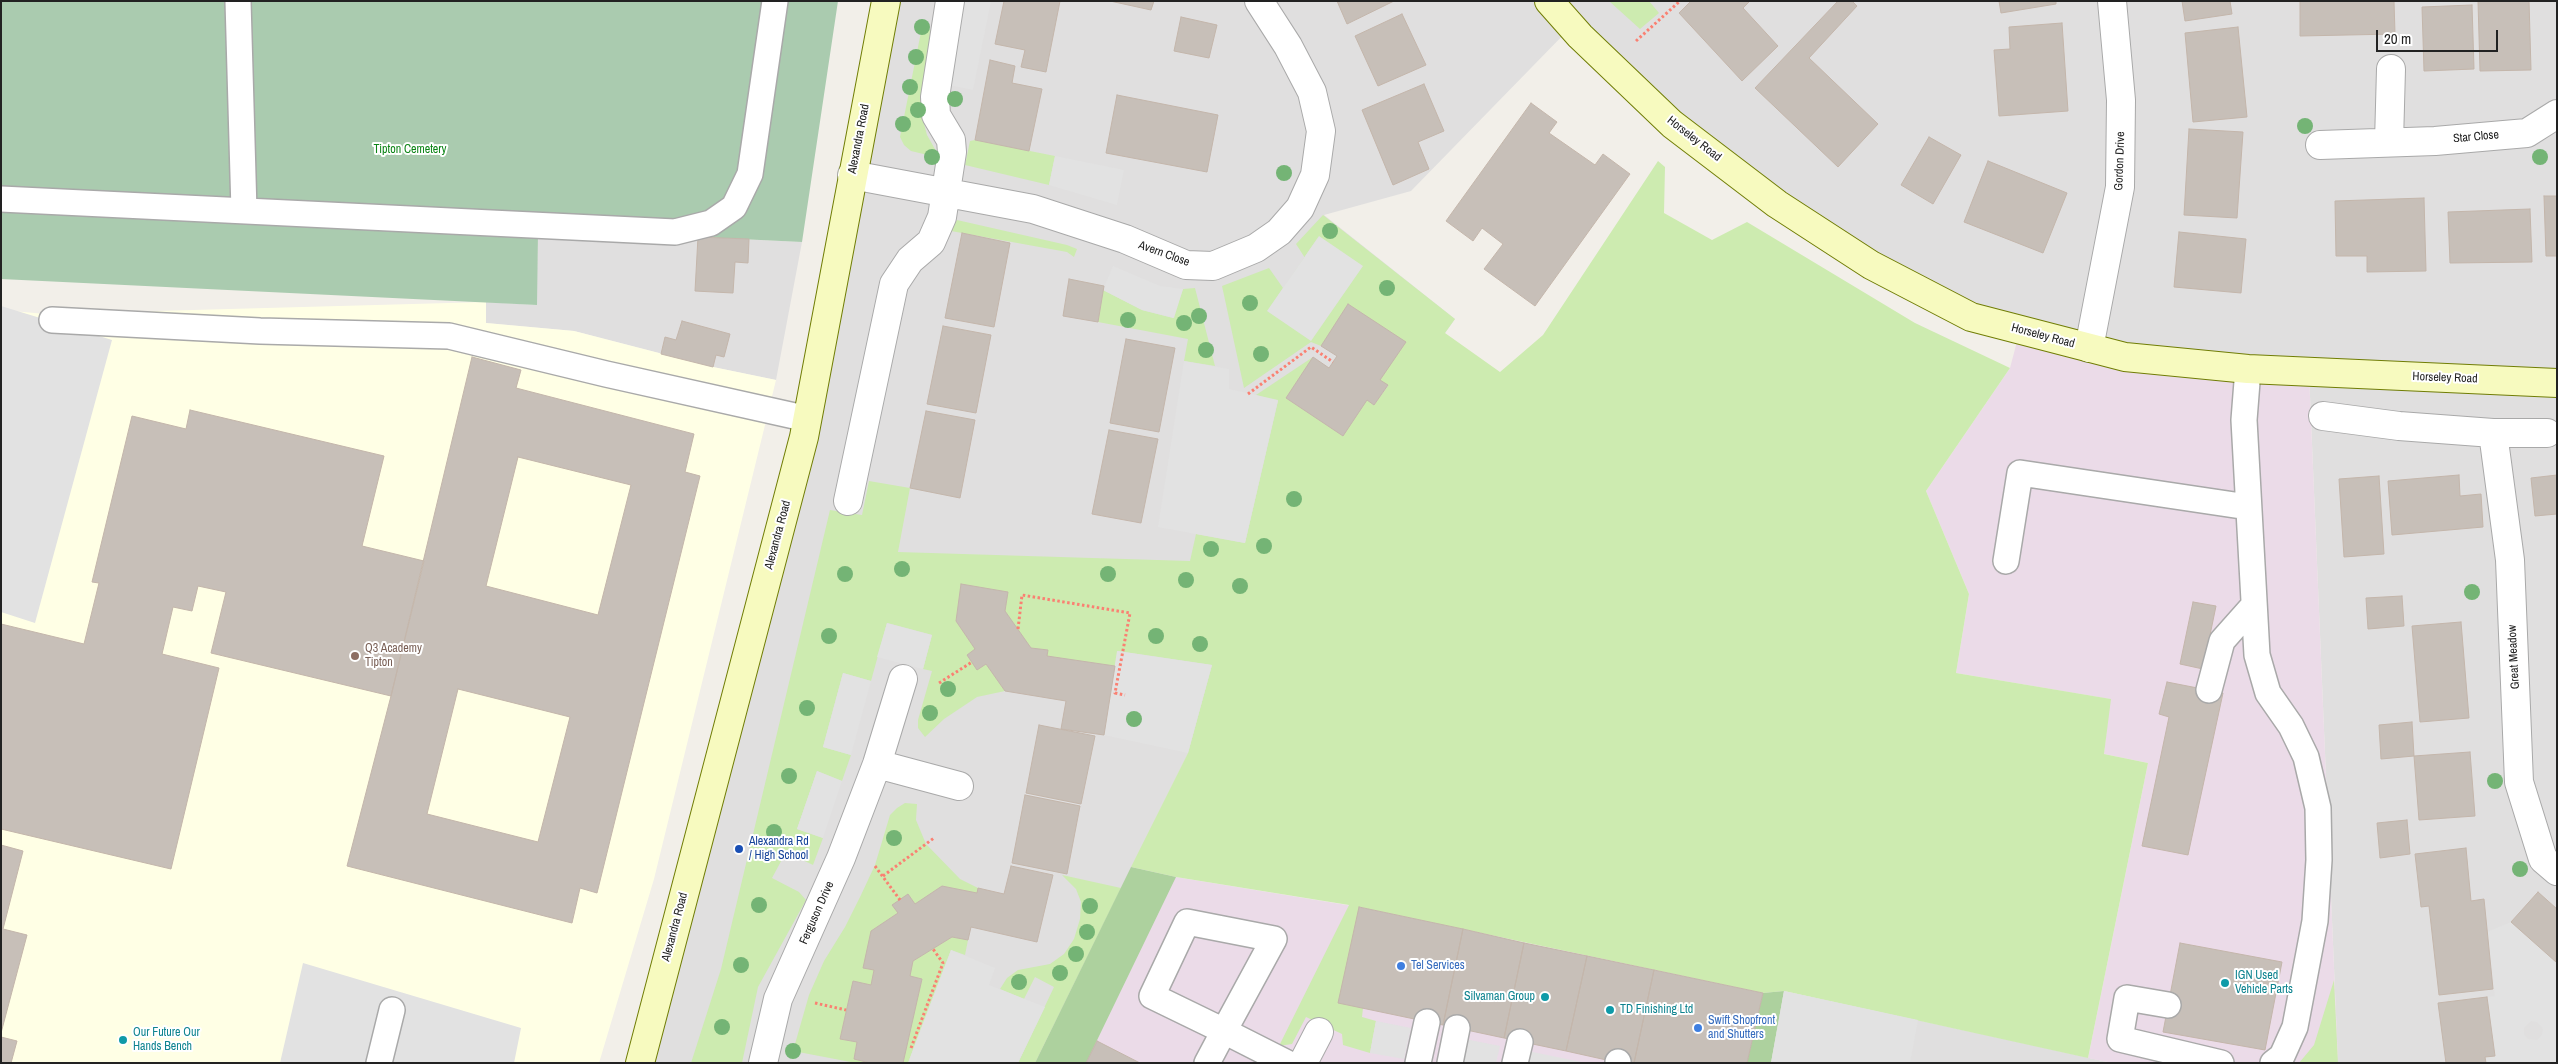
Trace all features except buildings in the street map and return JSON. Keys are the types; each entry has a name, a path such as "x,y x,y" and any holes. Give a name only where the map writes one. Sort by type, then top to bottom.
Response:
{"street":[{"name":"Alexandra Road","path":"640,1063 808,418 886,1"},
{"path":"848,501 894,284 910,260 931,242 942,217 952,152 951,140 936,115 935,97 950,1"},
{"name":"Avern Close","path":"852,175 1042,211 1125,239 1186,265 1213,266 1256,248 1279,232 1300,208 1315,174 1321,132 1312,92 1288,46 1259,1"},
{"name":"Horseley Road","path":"1549,1 1580,36 1672,124 1777,204 1871,265 1971,317 2125,357 2248,369 2557,382"},
{"name":"Gordon Drive","path":"2089,348 2120,187 2120,100 2112,1"},
{"path":"2389,142 2391,68"},
{"name":"Star Close","path":"2320,144 2435,141 2527,133 2557,114"},
{"path":"2323,416 2399,426 2493,433 2546,433"},
{"name":"Great Meadow","path":"2493,433 2510,560 2519,782 2543,860 2557,871"},
{"name":"Ferguson Drive","path":"763,1063 778,999 841,858 877,764 903,679"},
{"path":"877,764 959,786"},
{"path":"1304,1062 1318,1032"}],"lane":[{"path":"238,1 244,211"},
{"path":"1,199 675,232 711,223 734,207 750,174 775,1"},
{"path":"52,320 260,331 449,336 606,374 808,418"},
{"path":"2248,369 2244,420 2257,654 2268,693 2291,726 2306,757 2318,808 2319,860 2315,921 2296,1027 2282,1056 2273,1063"},
{"path":"2006,560 2020,473 2248,507"},
{"path":"2209,690 2222,641 2254,605"},
{"path":"1207,1063 1224,1031 1274,939 1187,922 1152,996 1224,1031 1304,1062"},
{"path":"2168,1005 2127,998 2120,1039 2221,1063"},
{"path":"379,1063 392,1010"},
{"path":"1418,1063 1427,1022"},
{"path":"1450,1063 1457,1028"}],"path":[{"path":"1610,65 1680,1"},
{"path":"1248,394 1311,347 1333,362"},
{"path":"1018,629 1022,595 1130,613 1115,693 1125,695"},
{"path":"883,876 934,838"},
{"path":"911,1048 943,963 933,949"}],"shaded area":[{"path":"886,1 2557,1 2557,1063 2338,1063 2309,373 2248,369 1971,317 1871,265 1571,27 1411,191 1324,215 1455,319 1282,564 1035,1063 640,1063 804,437"},
{"path":"960,1 991,1 973,90 943,84"},
{"path":"1055,156 1124,170 1117,205 1049,185"},
{"path":"538,233 802,242 776,380 713,367 574,331 486,323 486,302 536,305"},
{"path":"1319,236 1363,266 1311,341 1267,311"},
{"path":"1113,266 1160,286 1183,289 1174,318 1142,310 1103,290"},
{"name":"Q3 Academy Tipton","path":"486,302 486,323 574,331 713,367 776,380 654,879 599,1063 1,1063 1,310 46,314"},
{"path":"1,306 112,340 35,623 1,612"},
{"name":"IGN Used Vehicle Parts","path":"2020,330 2309,373 2338,1063 2112,1063 2088,1058 2148,763 2104,754 2110,699 1956,673 1969,594 1926,491 2010,368"},
{"path":"1184,361 1229,369 1229,389 1278,400 1245,543 1158,527"},
{"path":"887,623 932,635 923,669 877,657"},
{"path":"1117,651 1212,665 1188,753 1104,735"},
{"path":"843,673 871,681 851,755 823,747"},
{"path":"817,771 842,781 823,838 797,829"},
{"path":"1131,867 1176,877 1359,907 1763,993 1771,1063 1035,1063"},
{"path":"2511,922 2557,963 2557,1063 2486,1063 2485,1057 2495,1056 2487,997 2495,996 2487,932","holes":["2531,1021 2537,1022 2543,1029 2542,1035 2537,1040 2528,1039 2524,1034 2524,1028"]},
{"path":"951,950 995,968 989,985 1045,1007 1018,1063 908,1063"},
{"path":"303,963 521,1028 514,1063 280,1063"},
{"path":"1784,991 2027,1044 2112,1063 1771,1063"},
{"path":"1784,991 1918,1020 1910,1063 1771,1063"},
{"path":"1376,1021 1411,1028 1404,1059 1370,1053"},
{"path":"1465,1039 1500,1046 1496,1063 1460,1063"},
{"path":"1528,1051 1586,1063 1525,1063"}],"green space":[{"name":"Tipton Cemetery","path":"1,1 838,1 802,242 698,237 538,234 537,305 1,279"},
{"path":"1609,1 1649,1 1659,13 1640,29"},
{"path":"922,27 933,31 922,116 927,135 940,158 911,151 904,145 900,137"},
{"path":"975,140 1055,156 1049,185 965,165 970,141"},
{"path":"1658,161 1665,167 1664,213 1712,240 1747,222 1915,323 2010,368 1926,491 1969,594 1956,673 2111,699 2104,754 2148,763 2088,1058 1784,991 1763,993 1359,907 1362,1017 1376,1021 1370,1053 1343,1045 1342,1034 1306,1017 1292,1044 1279,1046 1349,905 1176,877 1131,867 1188,753 1212,665 1118,651 1115,666 1047,656 1048,650 1031,648 1005,611 1008,592 962,585 956,621 975,649 967,655 977,670 986,664 1005,691 977,697 944,719 925,737 918,728 918,720 932,671 923,669 932,635 887,623 871,681 843,673 823,747 851,755 842,781 817,771 797,829 823,838 813,865 786,852 772,878 799,892 806,900 758,987 742,1063 691,1063 721,969 830,510 862,515 869,481 910,488 898,552 1190,561 1196,534 1245,543 1278,401 1256,395 1313,357 1286,398 1343,436 1367,400 1374,405 1388,386 1380,380 1405,342 1348,304 1321,346 1311,342 1244,388 1222,286 1269,268 1283,288 1268,311 1305,257 1296,244 1323,215 1455,319 1445,333 1500,372 1543,335"},
{"path":"957,220 1067,245 1077,249 1074,257 1067,252 951,231"},
{"path":"1195,288 1215,366 1184,361 1188,339 1098,322 1103,290 1142,310 1173,318 1183,289"},
{"path":"905,803 917,804 916,820 926,844 960,879 978,888 977,893 942,886 915,904 908,894 893,905 898,913 871,931 874,970 871,985 853,981 840,1039 857,1042 854,1059 870,1063 856,1063 793,1051 809,995 824,961 845,927 875,865 890,815"},
{"path":"1131,867 1176,877 1086,1063 1035,1063"},
{"path":"1062,875 1121,888 1035,1063 1018,1063 1054,987 1035,977 1024,999 1000,989 1007,978 1018,970 1050,964 1064,954 1074,939 1080,919 1081,902 1076,889"},
{"path":"952,937 968,940 965,955 951,950 908,1063 903,1063 922,979 910,976 913,961"},
{"path":"2334,980 2338,1063 2299,1063 2314,1045"},
{"path":"1784,991 1771,1063 1747,1063 1763,993"}],"place":[{"name":"Q3 Academy Tipton","path":"355,656"},
{"name":"Alexandra Rd / High School","path":"739,849"},
{"name":"Tel Services","path":"1401,966"},
{"name":"IGN Used Vehicle Parts","path":"2225,983"},
{"name":"Silvaman Group","path":"1545,997"},
{"name":"TD Finishing Ltd","path":"1610,1010"},
{"name":"Swift Shopfront and Shutters","path":"1698,1028"},
{"name":"Our Future Our Hands Bench","path":"123,1040"}]}
